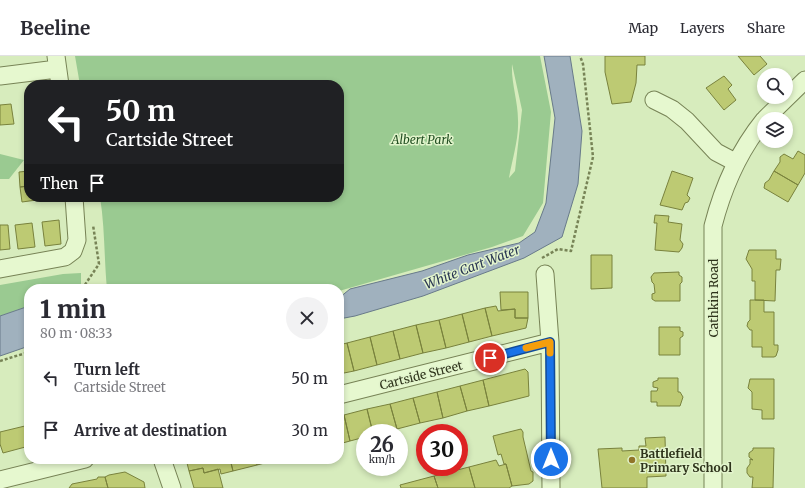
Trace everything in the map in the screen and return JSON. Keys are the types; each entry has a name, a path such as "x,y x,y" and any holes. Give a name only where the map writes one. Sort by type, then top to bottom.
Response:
{"street":[{"path":"0,76 58,70"},
{"name":"Cathkin Road","path":"773,112 805,80"},
{"path":"654,100 672,109 687,121 716,152 735,162"},
{"name":"Cathkin Road","path":"714,488 713,226 719,201 735,162 757,129"},
{"path":"0,269 65,257 73,251 77,240 74,202"},
{"path":"545,274 550,342 551,488"},
{"name":"Cartside Street","path":"344,394 550,342"},
{"path":"0,480 65,464"},
{"path":"164,464 172,488"}],"path":[{"path":"545,274 542,258 558,249 571,251 593,158 583,64 580,56"},
{"path":"86,284 92,277"},
{"path":"0,361 24,354"}],"green space":[{"name":"Albert Park","path":"75,56 540,56 551,112 543,203 523,236 492,247 344,290 344,284 107,284 101,202 344,202 344,80 79,80","holes":["512,64 522,110 515,171 509,178 518,127 518,113"]},
{"path":"0,154 24,160 9,179 0,179"},
{"path":"81,273 81,284 24,284 24,308 0,316 0,285 63,274"}],"water":[{"name":"White Cart Water","path":"544,56 570,56 582,131 578,184 562,237 524,258 423,296 344,318 344,294 350,289 422,271 468,255 519,243 535,232 546,203 555,118"},
{"path":"24,308 24,348 0,356 0,316"}],"building":[{"path":"605,56 645,56 645,65 637,65 636,83 631,102 612,104 605,72"},
{"path":"738,56 760,56 767,64 762,68 757,68 757,72 754,75"},
{"path":"724,76 732,85 728,89 736,100 724,110 706,88"},
{"path":"11,104 14,124 0,125 0,105"},
{"path":"798,151 805,155 805,173 798,185 774,171 780,162 780,157 784,154 793,159"},
{"path":"672,171 693,178 687,195 690,198 688,202 685,203 682,210 660,205"},
{"path":"774,171 798,185 788,202 764,188 765,183 769,180"},
{"path":"19,172 24,172 24,187 20,187"},
{"path":"20,187 24,187 24,202 22,202"},
{"path":"655,215 669,216 668,222 682,224 680,240 683,244 679,252 655,250 657,223 654,223"},
{"path":"59,220 61,244 45,246 42,222"},
{"path":"32,223 35,247 18,249 15,225"},
{"path":"0,225 8,225 10,249 0,250"},
{"path":"749,250 776,250 776,259 781,259 780,270 776,270 775,301 755,300 755,281 752,281 752,269 746,259"},
{"path":"591,255 612,255 612,288 591,289"},
{"path":"679,272 679,275 682,277 682,282 680,284 680,301 655,301 652,299 652,294 655,293 654,284 651,277 654,273"},
{"path":"500,292 528,292 528,318 515,318 515,309 501,310"},
{"path":"750,300 764,300 764,312 774,312 774,345 778,345 778,350 776,356 774,357 762,357 762,347 752,347 752,330 750,330 747,326 750,320"},
{"path":"496,306 498,311 515,309 515,318 528,318 526,328 492,336 485,308"},
{"path":"485,308 492,336 469,342 462,314"},
{"path":"462,314 469,342 446,348 439,320"},
{"path":"439,320 446,348 423,353 416,325"},
{"path":"416,325 423,353 400,359 393,331"},
{"path":"659,327 680,327 680,331 683,332 683,336 680,338 680,355 659,355"},
{"path":"393,331 400,359 377,365 370,337"},
{"path":"370,337 377,365 354,371 347,343"},
{"path":"347,343 354,371 344,373 344,344"},
{"path":"525,369 528,372 529,396 489,406 483,380"},
{"path":"658,378 678,378 678,392 680,392 683,397 680,406 657,406 657,402 651,402 651,391 657,391 658,388 653,387 653,382 658,380"},
{"path":"750,379 774,379 774,419 762,419 762,410 752,409 752,392 748,388"},
{"path":"483,380 489,406 467,411 460,386"},
{"path":"460,386 467,411 443,418 437,392"},
{"path":"437,392 443,418 420,423 413,398"},
{"path":"413,398 420,423 408,426 408,424 396,424 390,404"},
{"path":"390,404 396,424 371,424 367,409"},
{"path":"367,409 371,424 356,424 356,439 350,441 344,415"},
{"path":"344,415 350,441 344,443"},
{"path":"24,426 24,447 3,453 0,444 0,432"},
{"path":"521,429 523,432 531,471 533,472 533,481 529,484 512,486 506,464 504,464 501,454 498,455 493,436"},
{"name":"Battlefield Primary School","path":"665,437 666,476 647,477 647,488 602,488 598,449 622,448 622,451 639,450 639,446 646,446 645,438"},
{"path":"753,448 774,448 773,488 752,488 753,477 750,477 747,473 747,468 750,464 750,459 753,460 749,457 749,453 753,450"},
{"path":"496,460 499,466 506,464 512,486 509,488 475,488 469,467"},
{"path":"187,464 231,464 233,471 221,474 220,469 204,473 203,468 189,471"},
{"path":"231,464 257,464 257,465 233,471"},
{"path":"468,467 475,488 438,488 434,476 468,476"},
{"path":"203,468 204,473 218,469 223,488 194,488 189,471"},
{"path":"125,472 144,482 145,488 108,488 105,477"},
{"path":"434,476 438,488 401,488 400,485"},
{"path":"98,477 105,477 108,488 69,488 72,484 97,479"}],"slow traffic":[{"path":"526,348 550,342 550,353"}],"place":[{"name":"Battlefield Primary School","path":"632,460"}],"route":[{"path":"490,358 550,342 551,459"}]}
